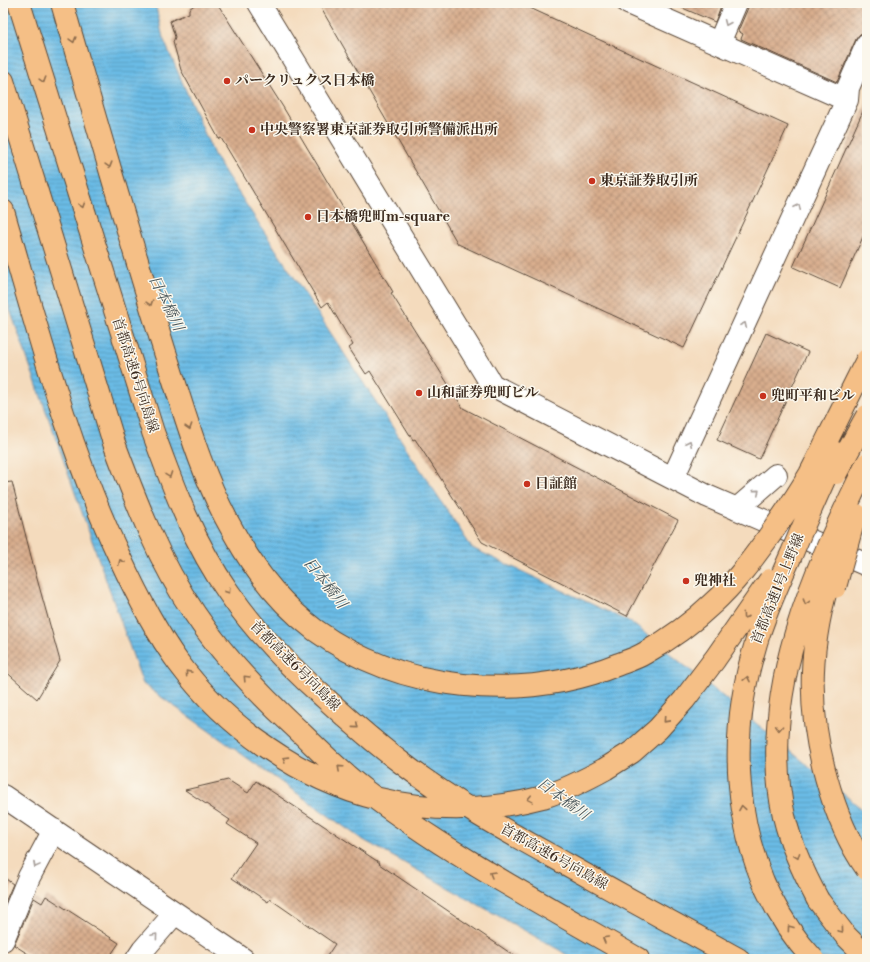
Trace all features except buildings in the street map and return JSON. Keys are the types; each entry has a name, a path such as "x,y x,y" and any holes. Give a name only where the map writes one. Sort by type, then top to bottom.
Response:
{"highway":[{"name":"首都高速6号向島線","path":"19,3 153,432 172,483 192,529 210,564 233,599 275,649 311,686 351,722 402,764 452,799 493,824 738,959"},
{"path":"62,3 145,289 194,444 230,527 258,571 284,603 314,629 345,649 384,667 428,679 472,686 515,687 558,682 599,672 642,655 680,631 716,601 749,564 782,518 812,471 867,360"},
{"path":"3,81 117,450 133,494 156,546 195,614 242,674 280,713 362,788 463,858 638,959"},
{"path":"3,210 62,410 99,514 152,622 179,663 209,698 244,731 285,760 325,782 358,794 393,803 444,808 474,808 510,804 544,796 576,784 605,769 632,752 658,729 684,700 761,594 826,492 867,416"},
{"name":"首都高速1号上野線","path":"813,959 786,924 770,896 758,870 750,847 741,802 738,773 740,715 746,680 756,643 772,596 867,381"},
{"path":"867,464 807,596 794,638 785,681 780,715 778,749 778,774 784,816 798,859 807,880 823,906 845,935 867,957"},
{"path":"867,489 852,526 832,598 823,658 822,684 824,727 828,757 851,825 867,853"},
{"path":"867,489 836,557 824,593 817,626 813,657 813,710 821,759 835,808 843,829 853,848 867,869"}],"street":[{"path":"258,3 492,385 707,496 867,565"},
{"path":"628,3 847,100"},
{"path":"719,43 736,3"},
{"path":"673,478 847,100 848,88 867,44"},
{"path":"737,508 776,475"},
{"path":"3,796 243,959"},
{"path":"3,940 29,877 54,830"},
{"path":"137,959 174,913"}],"water":[{"name":"日本橋川","path":"3,3 155,3 163,38 215,157 472,548 632,623 867,813 867,959 572,959 561,951 360,838 143,684 3,290"}],"place":[{"name":"パークリュクス日本橋","path":"227,81"},
{"name":"中央警察署東京証券取引所警備派出所","path":"252,130"},
{"name":"東京証券取引所","path":"592,181"},
{"name":"日本橋兜町m-square","path":"308,217"},
{"name":"山和証券兜町ビル","path":"419,393"},
{"name":"兜町平和ビル","path":"763,396"},
{"name":"日証館","path":"527,484"},
{"name":"兜神社","path":"686,581"}]}
